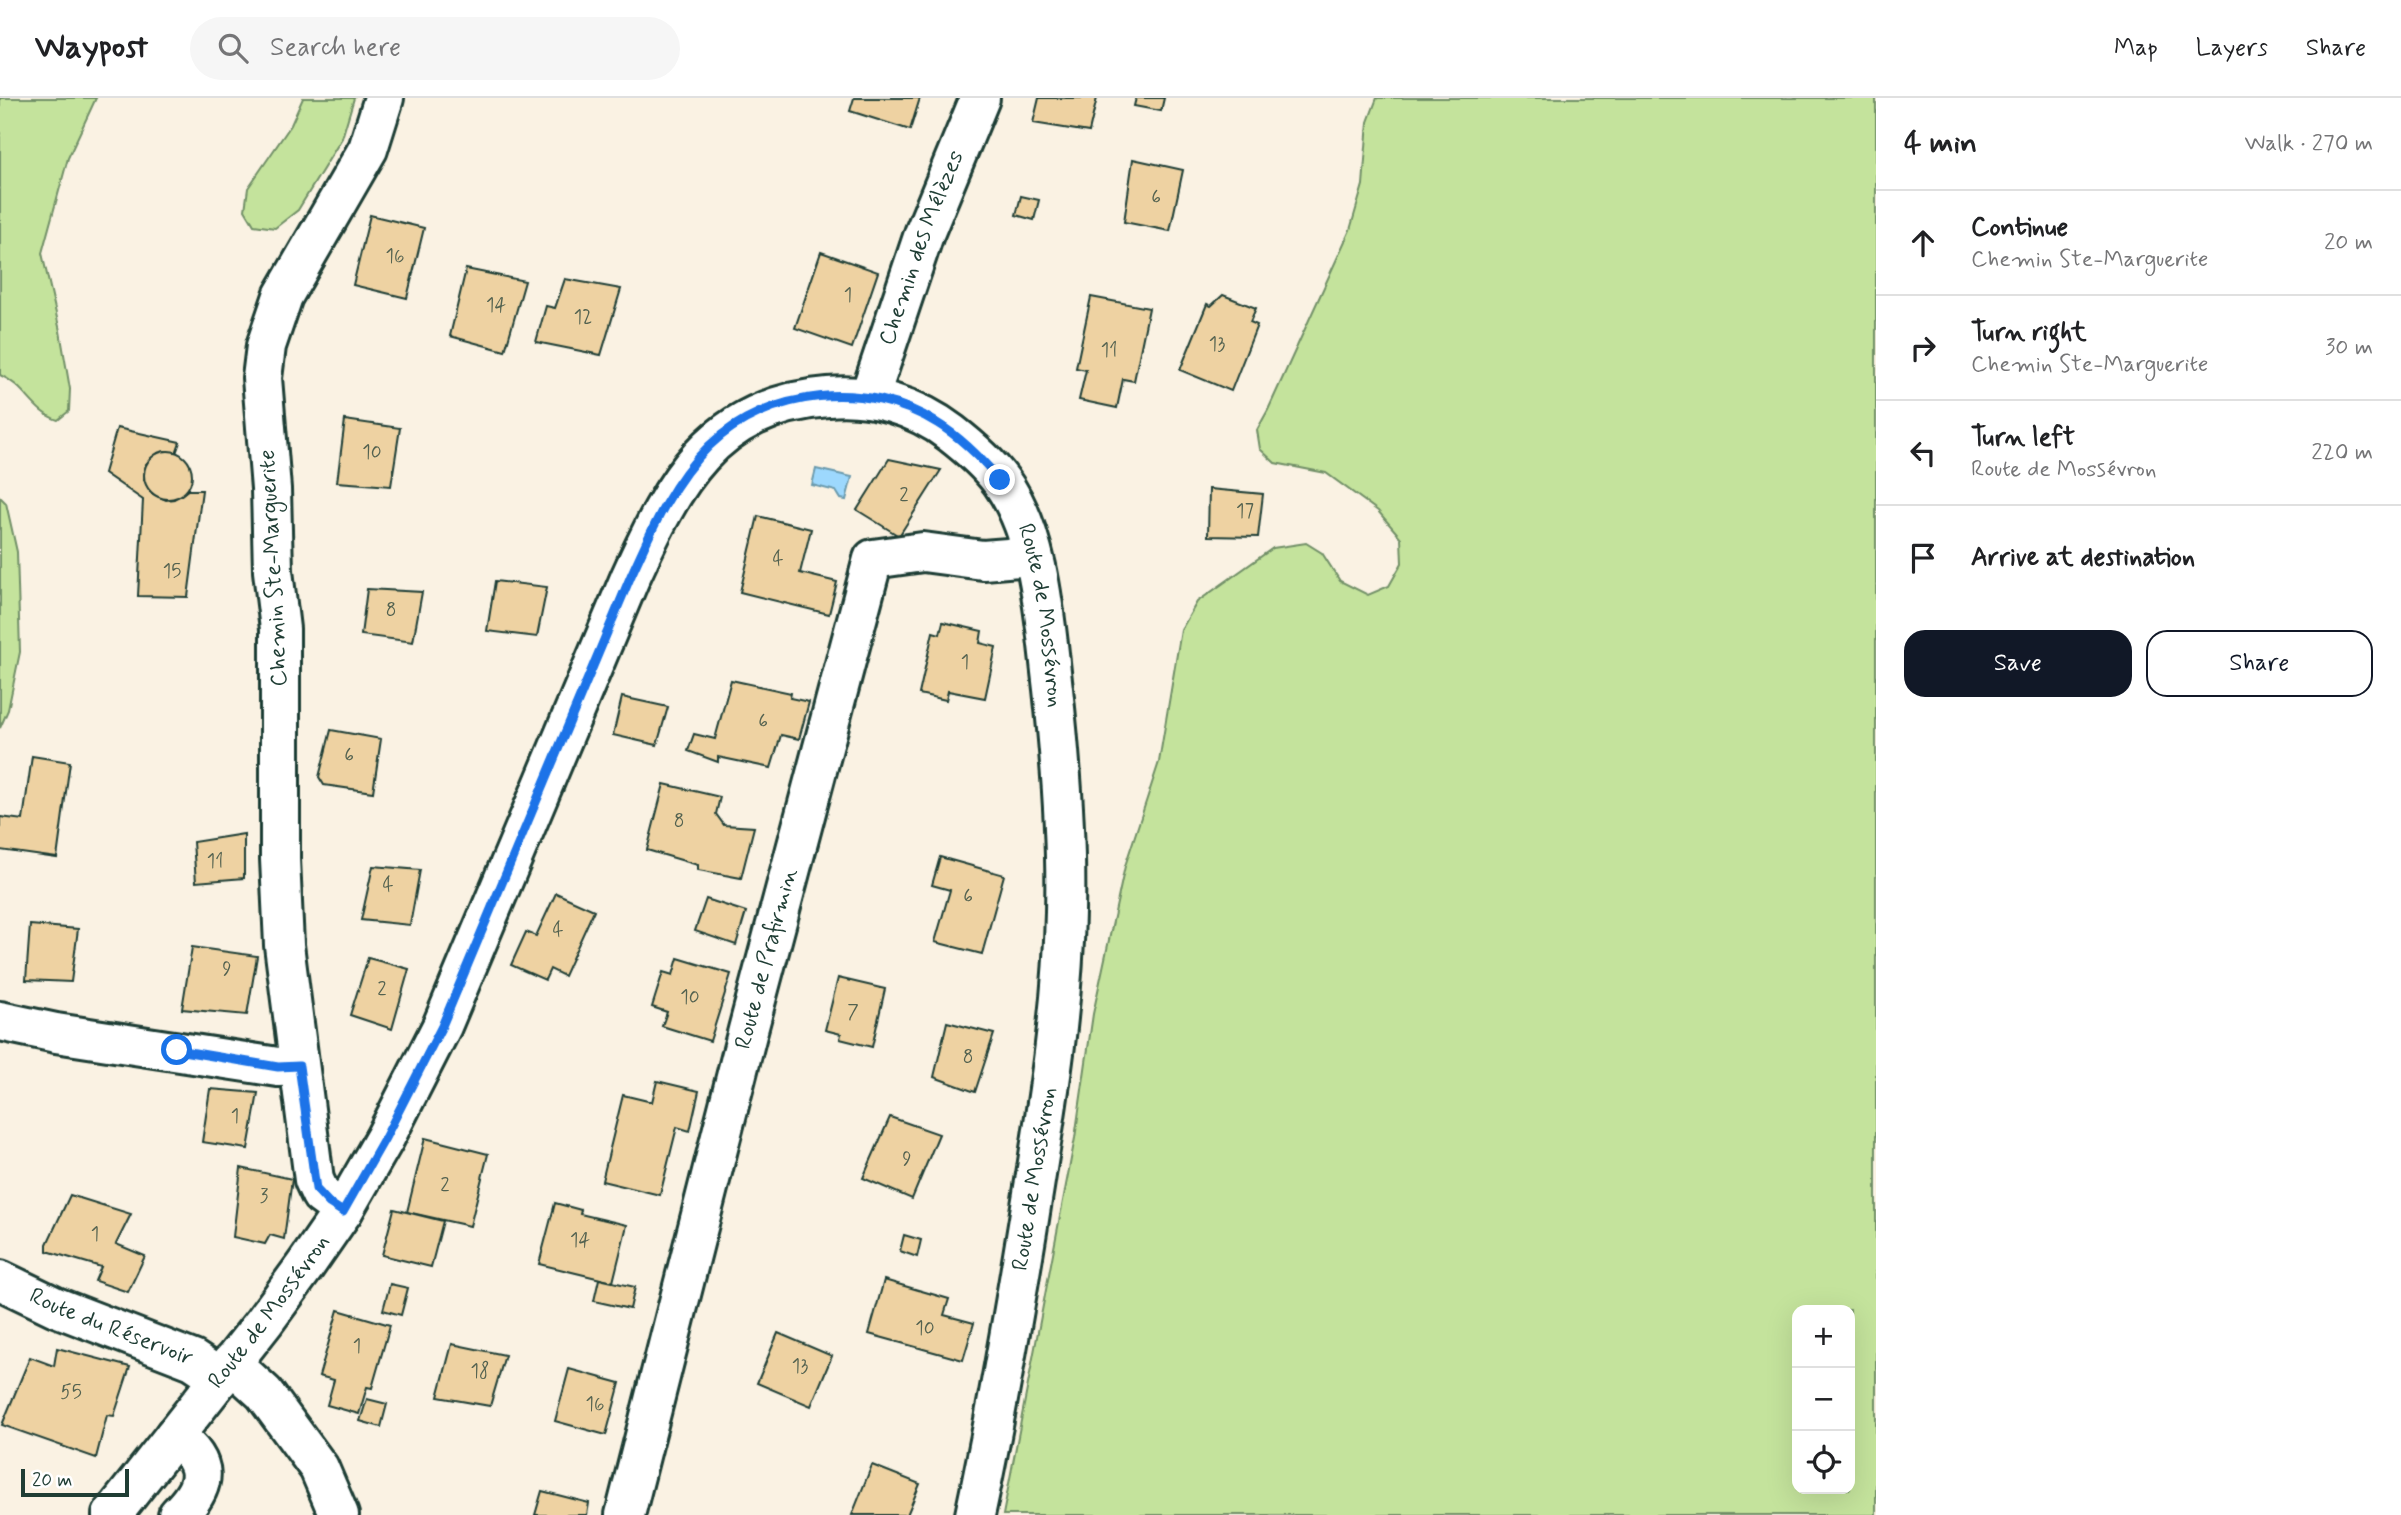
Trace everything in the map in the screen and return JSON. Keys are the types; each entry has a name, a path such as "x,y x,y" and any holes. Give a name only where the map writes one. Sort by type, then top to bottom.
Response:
{"street":[{"name":"Chemin Ste-Marguerite","path":"343,1212 329,1203 316,1189 284,945 280,859 280,629 271,548 271,489 262,399 263,371 266,346 283,296 368,149 384,98"},
{"name":"Chemin des Mélèzes","path":"869,398 924,234 980,98"},
{"name":"Route de Mossévron","path":"112,1515 278,1303 343,1212 385,1138 442,1026 630,578 657,519 674,490 710,446 733,427 782,403 843,396 869,398 918,413 938,423 974,452 1000,480 1014,504 1032,556 1048,642 1064,814 1065,913 1062,986 1040,1155 1012,1322 975,1515"},
{"name":"Route de Prafirmin","path":"625,1515 748,1030 873,559 923,552 983,560 1032,556"},
{"path":"0,1021 56,1033 278,1067 299,1066"},
{"name":"Route du Réservoir","path":"0,1280 56,1307 225,1371 264,1393 320,1468 339,1515"},
{"path":"174,1436 197,1458 202,1479 192,1499 178,1515"}],"green space":[{"path":"0,98 96,98 68,158 42,253 70,389 69,411 58,420 42,411 0,375"},
{"path":"303,98 354,98 342,138 298,210 275,228 254,225 245,210 248,188 291,125"},
{"path":"1377,98 1876,98 1876,1515 1003,1515 1075,1138 1093,1014 1125,866 1159,762 1181,630 1197,602 1273,548 1306,543 1322,553 1340,581 1368,595 1389,586 1402,563 1401,538 1378,511 1326,473 1275,463 1260,449 1257,430 1350,230 1363,185 1368,122"},
{"path":"0,497 6,503 17,552 20,652 8,710 0,728"}],"water":[{"path":"816,469 852,477 846,500 841,499 836,491 812,485"}],"building":[{"path":"854,98 920,98 910,130 850,111"},
{"path":"1039,98 1097,98 1089,132 1033,123"},
{"path":"1136,98 1164,98 1161,111 1134,106"},
{"path":"1133,159 1183,170 1170,231 1124,222"},
{"path":"1021,196 1039,200 1034,220 1016,215"},
{"path":"370,215 424,228 407,298 353,285"},
{"path":"821,252 878,272 852,348 795,328"},
{"path":"466,269 525,281 505,351 450,336"},
{"path":"565,279 621,289 601,355 536,342 546,306 555,308"},
{"path":"1223,295 1256,308 1250,322 1257,325 1231,391 1180,370 1207,304 1211,306"},
{"path":"1091,297 1149,308 1134,381 1123,379 1117,408 1079,400 1086,370 1076,368"},
{"path":"345,420 400,428 391,486 337,482"},
{"path":"117,428 180,442 176,453 158,453 146,464 144,480 151,493 166,500 174,499 188,490 202,490 188,597 138,596 143,500 104,473"},
{"path":"168,451 185,458 192,475 185,492 168,499 151,492 144,475 151,458"},
{"path":"889,459 941,470 899,536 857,510"},
{"path":"1209,489 1263,494 1258,537 1208,536"},
{"path":"758,516 811,529 800,573 837,582 829,614 740,592"},
{"path":"495,581 547,587 537,637 487,631"},
{"path":"367,589 422,592 413,642 361,635"},
{"path":"943,622 982,631 980,643 996,647 985,698 948,691 946,700 919,694 933,632 940,634"},
{"path":"731,680 791,693 790,698 809,702 799,739 781,735 771,768 718,757 718,762 688,751 694,734 715,739"},
{"path":"622,697 668,707 657,745 613,735"},
{"path":"331,730 381,739 373,792 324,785 319,777"},
{"path":"32,756 70,762 57,858 0,850 0,817 23,820"},
{"path":"664,784 720,797 716,814 724,825 754,827 741,878 698,870 698,865 647,850"},
{"path":"244,834 244,878 196,882 193,842"},
{"path":"940,857 1004,875 982,954 935,942 950,890 932,885"},
{"path":"373,866 420,870 410,925 361,920"},
{"path":"556,893 594,910 564,976 550,969 545,980 511,965 526,932 536,936"},
{"path":"706,899 746,912 736,945 695,931"},
{"path":"30,925 78,929 71,982 26,980"},
{"path":"192,947 257,956 247,1015 182,1009"},
{"path":"368,958 409,969 392,1029 350,1015"},
{"path":"678,958 731,974 710,1041 662,1026 667,1012 652,1007 663,972 673,975"},
{"path":"838,978 885,989 872,1047 840,1039 841,1034 825,1030"},
{"path":"947,1022 994,1034 975,1092 934,1077"},
{"path":"657,1081 699,1091 690,1131 677,1127 660,1195 602,1181 623,1095 652,1102"},
{"path":"210,1089 258,1093 248,1149 202,1142"},
{"path":"890,1117 939,1134 912,1199 863,1178"},
{"path":"425,1138 488,1154 470,1226 407,1212"},
{"path":"241,1168 292,1179 284,1239 270,1235 265,1244 233,1237"},
{"path":"70,1195 131,1214 116,1244 145,1256 128,1292 95,1281 101,1267 47,1251 47,1244"},
{"path":"555,1203 581,1210 580,1214 627,1225 613,1282 539,1264"},
{"path":"394,1209 443,1221 431,1267 382,1255"},
{"path":"904,1235 921,1240 917,1257 900,1251"},
{"path":"599,1279 635,1287 630,1309 594,1301"},
{"path":"884,1280 949,1299 944,1315 974,1323 963,1360 869,1334"},
{"path":"390,1284 408,1288 401,1315 383,1310"},
{"path":"338,1310 390,1325 372,1388 367,1387 359,1414 327,1405 334,1380 319,1376"},
{"path":"778,1333 832,1356 811,1406 757,1383"},
{"path":"452,1344 505,1355 490,1406 438,1397"},
{"path":"57,1348 130,1367 114,1416 107,1415 96,1458 2,1425 30,1357 54,1366"},
{"path":"569,1369 620,1383 606,1435 555,1421"},
{"path":"367,1399 387,1404 381,1427 360,1421"},
{"path":"872,1465 920,1484 907,1515 852,1515"},
{"path":"542,1491 589,1503 587,1515 535,1515"}],"route":[{"path":"177,1050 278,1067 299,1066 316,1189 329,1203 343,1212 414,1084 442,1026 630,578 657,519 687,471 710,446 733,427 760,412 782,403 810,398 854,396 898,405 938,423 974,452 1000,480"}]}
